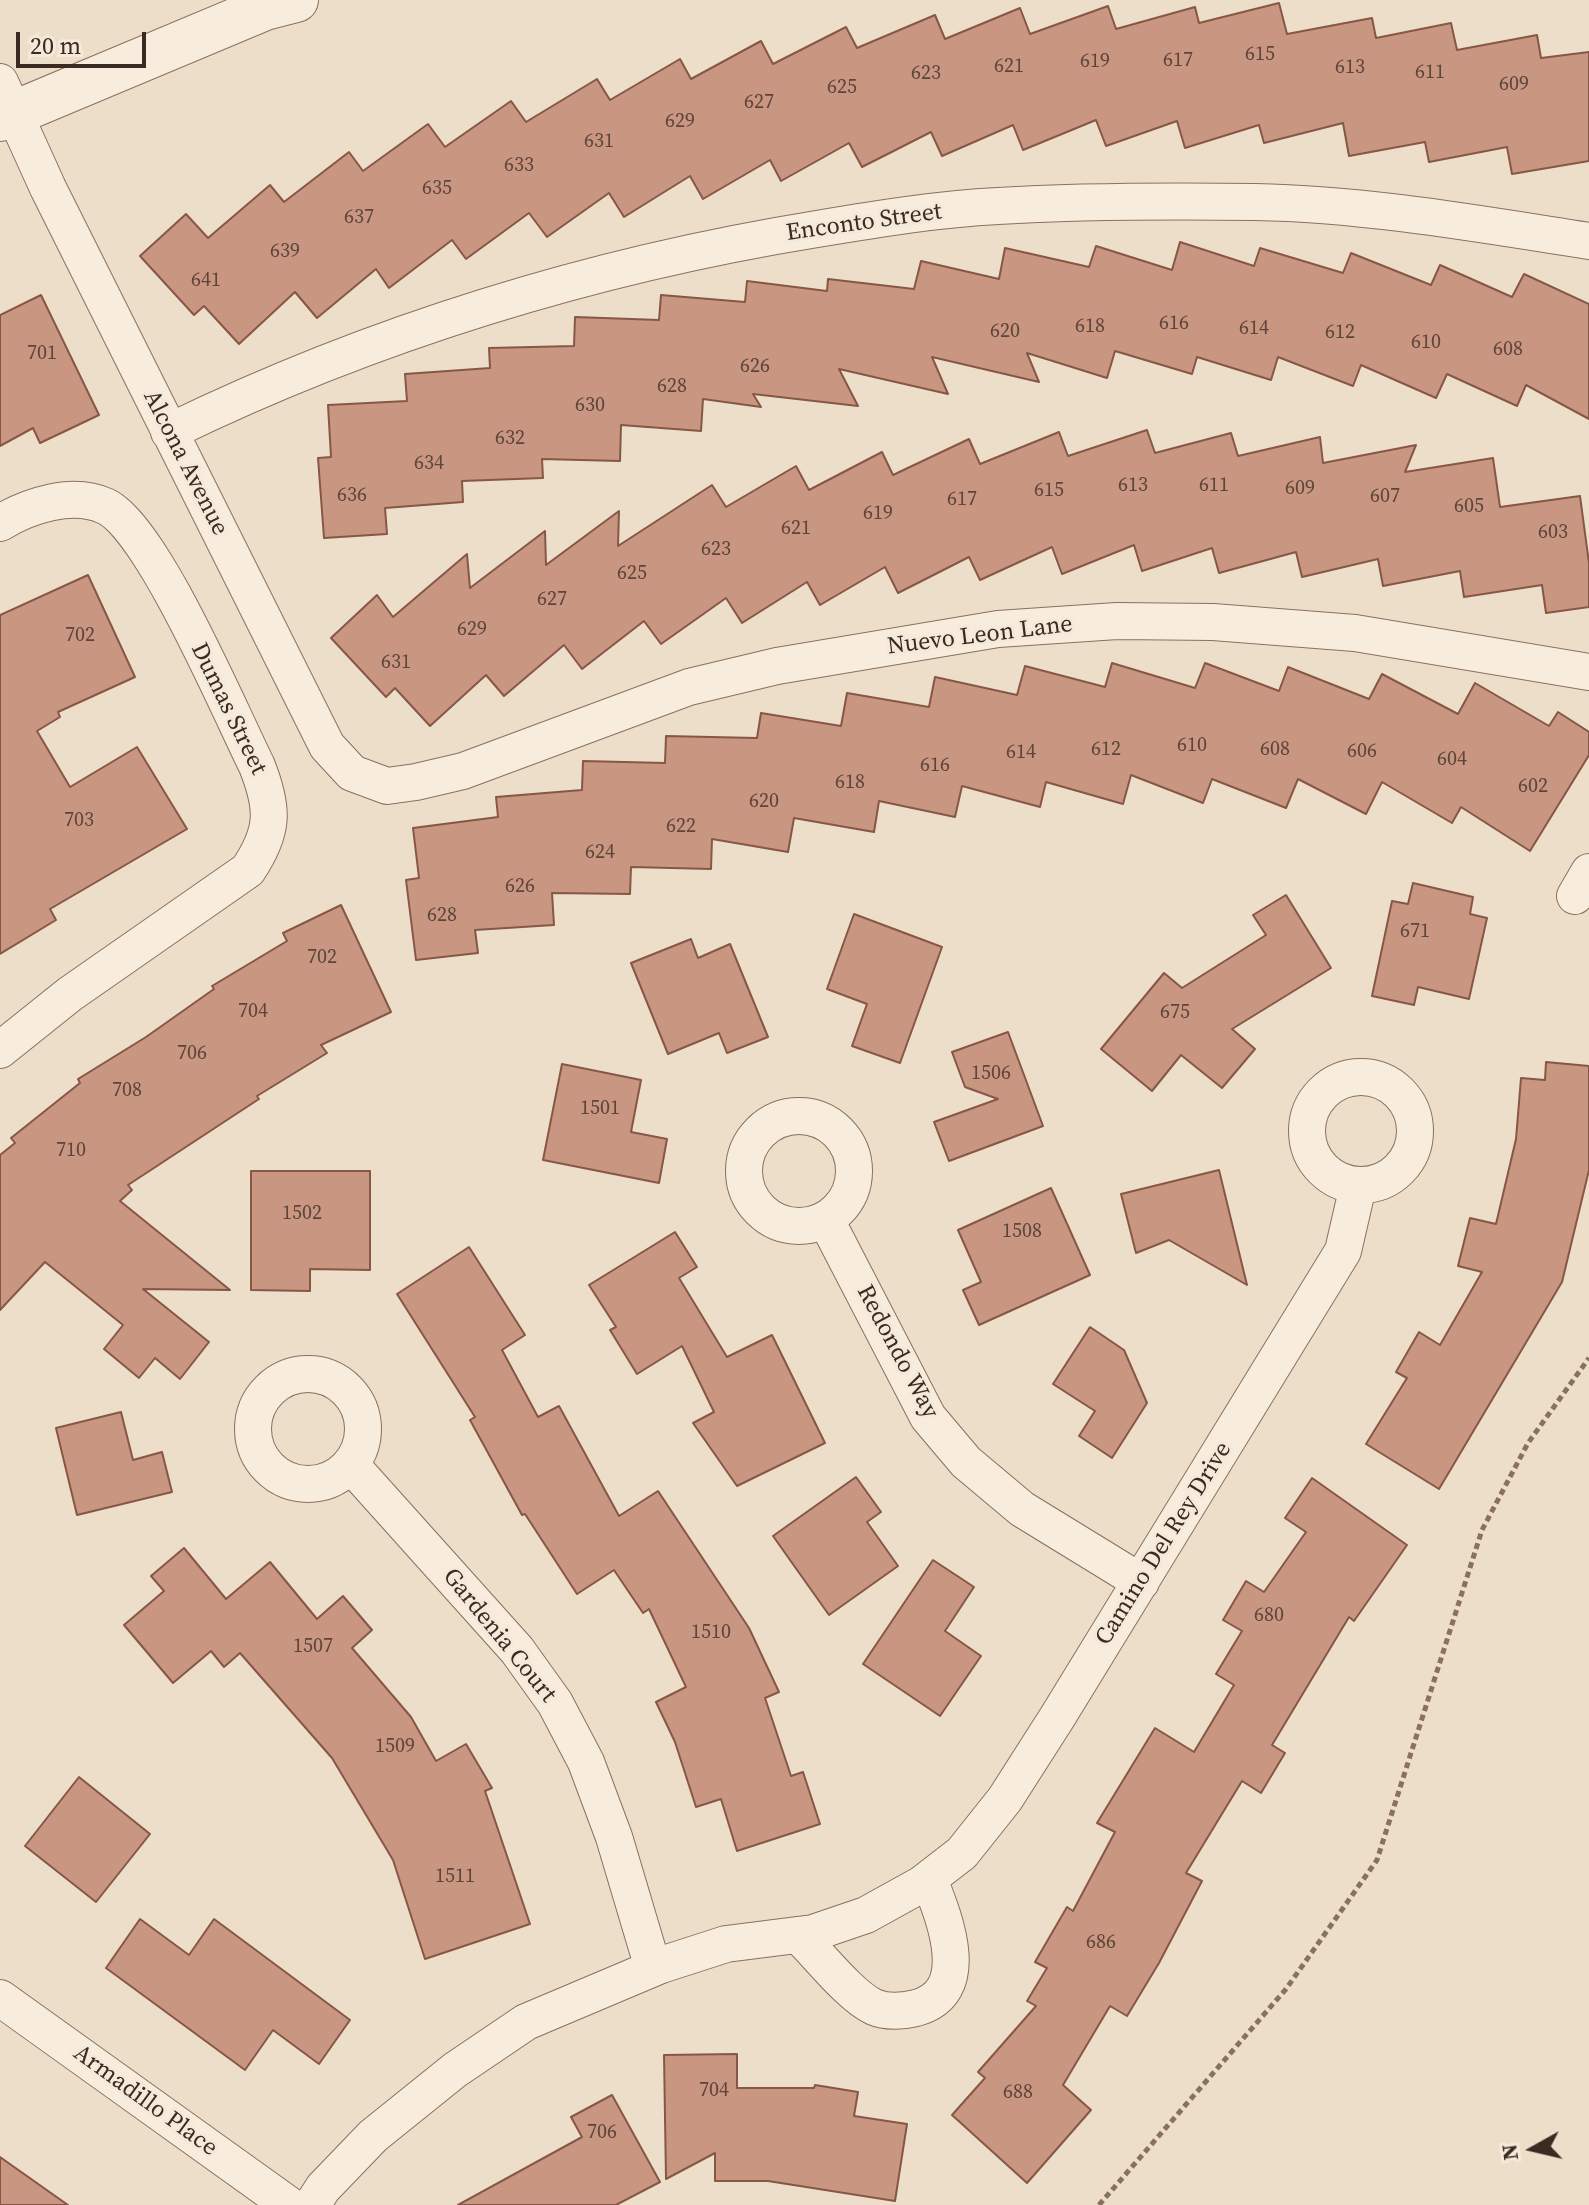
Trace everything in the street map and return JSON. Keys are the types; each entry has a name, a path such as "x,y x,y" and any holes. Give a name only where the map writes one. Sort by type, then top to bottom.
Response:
{"street":[{"path":"4,105 265,8 296,0"},
{"name":"Alcona Avenue","path":"4,105 327,746 352,773 387,786"},
{"name":"Enconto Street","path":"169,432 246,395 488,306 654,260 761,238 885,218 997,206 1257,202 1381,211 1589,241"},
{"name":"Dumas Street","path":"0,523 42,503 79,501 103,505 127,520 153,555 257,766 266,789 269,816 266,844 248,870 70,994 0,1050"},
{"name":"Nuevo Leon Lane","path":"387,786 463,771 689,687 777,666 998,629 1117,621 1213,622 1355,633 1589,672"},
{"name":"Camino Del Rey Drive","path":"312,2205 323,2188 373,2136 455,2070 526,2022 653,1968 726,1944 798,1935 866,1915 929,1879 962,1853 1005,1799 1343,1251 1358,1186"},
{"name":"Redondo Way","path":"826,1220 928,1417 966,1462 1022,1509 1141,1582"},
{"name":"Gardenia Court","path":"351,1465 517,1650 555,1703 586,1762 609,1824 653,1968"},
{"path":"798,1935 873,2006 897,2012 921,2007 940,1992 951,1970 952,1945 929,1879"},
{"name":"Armadillo Place","path":"0,1998 289,2205"}],"path":[{"path":"1099,2205 1286,1989 1377,1860 1482,1530 1528,1443 1589,1358"}],"building":[{"path":"1279,3 1287,34 1372,18 1376,38 1451,23 1457,50 1537,35 1541,58 1589,52 1589,161 1512,174 1507,147 1429,162 1425,142 1349,156 1343,123 1264,143 1259,125 1185,148 1177,121 1106,146 1096,120 1023,150 1013,125 942,156 931,132 862,167 849,143 781,181 770,160 703,199 690,176 624,217 609,193 547,237 529,213 466,259 452,240 389,288 376,269 317,318 295,292 239,344 204,306 194,315 140,256 186,214 208,238 270,185 284,202 349,152 363,171 428,124 445,147 511,101 526,122 597,79 610,100 680,59 691,79 761,41 773,64 846,27 857,48 935,15 945,39 1020,8 1030,34 1108,6 1116,29 1195,7 1199,23"},
{"path":"1180,242 1254,266 1260,248 1343,273 1351,253 1431,285 1440,265 1512,297 1524,274 1589,304 1589,419 1526,385 1517,406 1447,374 1436,398 1361,365 1353,386 1278,357 1271,380 1197,357 1192,374 1115,351 1107,378 1027,353 1039,382 932,357 948,394 839,369 858,406 753,394 761,407 703,399 701,431 621,425 620,461 542,459 543,478 462,481 463,502 385,508 387,534 324,538 318,458 331,457 328,405 407,401 405,374 490,368 489,348 574,346 575,317 659,320 661,295 745,302 747,281 827,291 828,279 914,289 921,261 999,279 1005,248 1089,267 1096,246 1172,270"},
{"path":"41,295 99,415 40,443 33,428 0,446 0,315"},
{"path":"1147,430 1155,453 1231,433 1238,456 1320,437 1323,463 1416,445 1405,472 1493,458 1500,507 1580,496 1589,563 1589,607 1546,613 1542,585 1464,597 1460,571 1383,586 1378,559 1302,577 1296,552 1219,573 1212,548 1142,571 1134,545 1062,574 1052,547 980,580 969,557 898,593 885,567 820,605 807,582 742,623 726,598 661,644 644,621 582,669 564,645 504,696 486,675 430,726 395,688 386,697 331,638 377,595 393,617 467,554 470,588 545,531 546,565 619,511 618,546 712,485 726,507 796,466 809,490 882,452 893,475 969,439 980,464 1059,432 1068,456"},
{"path":"88,575 135,677 58,712 60,717 37,731 70,787 137,747 187,829 50,909 56,920 0,954 0,615"},
{"path":"1112,663 1195,688 1205,663 1279,691 1288,667 1369,699 1382,674 1458,714 1475,683 1549,726 1558,712 1589,732 1589,755 1530,851 1461,807 1452,823 1382,782 1366,814 1298,779 1286,808 1212,779 1203,803 1131,775 1123,804 1046,782 1040,807 962,786 955,817 879,801 874,832 794,818 788,852 712,839 711,869 631,867 630,894 552,893 554,925 475,930 478,953 416,960 406,880 419,878 413,828 498,817 496,797 582,790 583,761 665,763 666,736 757,738 761,713 841,726 847,693 929,707 935,677 1017,695 1025,666 1105,687"},
{"path":"1413,883 1473,897 1470,914 1487,918 1469,999 1418,987 1414,1005 1372,996 1392,901 1408,904"},
{"path":"1286,895 1331,968 1232,1029 1255,1049 1222,1088 1181,1055 1152,1091 1101,1049 1164,973 1182,988 1266,935 1253,915"},
{"path":"341,905 391,1012 321,1045 327,1053 257,1096 259,1099 128,1185 132,1190 120,1201 230,1290 143,1289 209,1342 180,1379 155,1358 139,1378 104,1349 123,1325 45,1262 0,1310 0,1155 15,1143 11,1138 80,1083 78,1079 146,1037 214,989 212,986 287,941 283,933"},
{"path":"854,914 942,947 900,1063 852,1046 867,1004 827,989"},
{"path":"691,939 698,958 730,944 768,1037 727,1053 719,1033 668,1054 631,963"},
{"path":"1008,1032 1043,1126 949,1161 934,1122 998,1099 965,1087 952,1052"},
{"path":"1546,1062 1589,1066 1589,1170 1562,1282 1439,1489 1366,1444 1407,1378 1396,1372 1419,1332 1440,1345 1482,1272 1458,1266 1470,1218 1496,1224 1516,1139 1521,1078 1545,1080"},
{"path":"562,1064 641,1080 631,1132 667,1139 659,1183 543,1160"},
{"path":"1219,1170 1247,1285 1169,1240 1136,1253 1121,1194"},
{"path":"251,1171 370,1171 370,1270 310,1269 310,1291 251,1290"},
{"path":"1051,1188 1090,1275 979,1325 963,1290 981,1282 958,1230"},
{"path":"675,1232 697,1267 679,1278 727,1357 772,1335 825,1443 737,1486 693,1423 714,1412 682,1346 637,1374 610,1330 616,1327 589,1285"},
{"path":"469,1247 525,1335 502,1350 538,1417 559,1406 619,1516 658,1491 749,1628 779,1692 765,1698 791,1776 803,1772 820,1824 737,1851 721,1799 696,1807 675,1742 656,1702 686,1687 649,1609 643,1613 614,1570 577,1594 525,1514 522,1515 470,1420 475,1417 397,1294"},
{"path":"1090,1327 1124,1350 1147,1403 1112,1458 1079,1436 1095,1411 1053,1384"},
{"path":"121,1412 133,1460 162,1452 172,1492 77,1515 56,1428"},
{"path":"856,1477 881,1512 867,1522 898,1566 829,1615 773,1536"},
{"path":"1312,1478 1407,1545 1354,1621 1349,1617 1272,1745 1285,1753 1261,1793 1242,1781 1186,1873 1202,1881 1159,1963 1127,2016 1110,2006 1063,2085 1091,2110 1027,2183 952,2115 985,2078 978,2072 1036,2006 1027,2001 1047,1968 1035,1962 1067,1907 1073,1911 1115,1832 1097,1823 1155,1728 1194,1752 1234,1685 1216,1674 1242,1631 1223,1620 1246,1581 1264,1592 1306,1532 1285,1518"},
{"path":"184,1548 226,1599 270,1562 317,1619 343,1596 372,1630 352,1648 411,1717 436,1761 466,1744 492,1788 485,1791 530,1924 425,1959 393,1860 332,1758 240,1653 224,1667 211,1651 173,1683 124,1625 164,1591 151,1576"},
{"path":"933,1560 974,1587 945,1631 981,1656 940,1716 863,1664"},
{"path":"79,1777 150,1834 96,1902 25,1846"},
{"path":"140,1919 189,1955 214,1919 350,2020 319,2064 273,2030 245,2070 106,1968"},
{"path":"737,2054 737,2088 814,2088 815,2085 858,2092 854,2116 907,2124 895,2201 768,2181 715,2181 715,2153 666,2179 664,2055"},
{"path":"612,2095 660,2182 616,2205 458,2205 582,2137 571,2117"},
{"path":"0,2157 68,2205 0,2205"}]}
